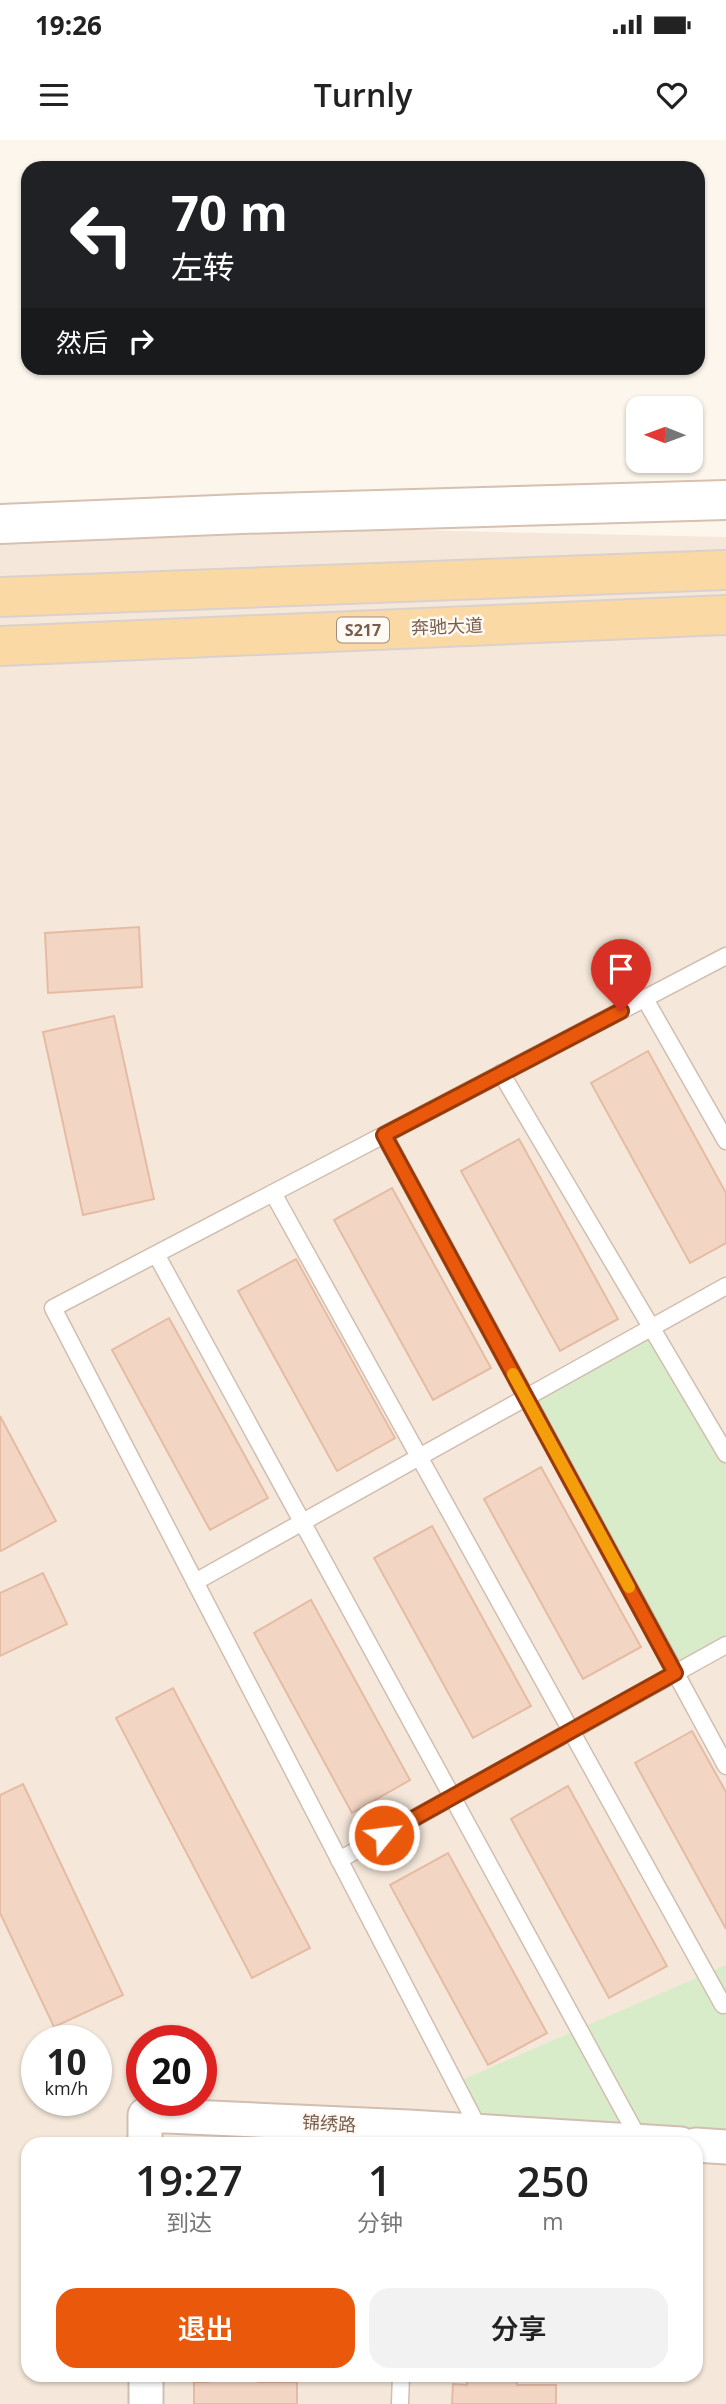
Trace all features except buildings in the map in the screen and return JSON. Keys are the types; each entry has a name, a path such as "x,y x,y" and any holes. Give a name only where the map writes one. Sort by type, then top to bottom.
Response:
{"main road":[{"path":"0,597 726,570"},
{"name":"奔驰大道","path":"0,646 726,615"}],"street":[{"path":"0,524 726,500"},
{"name":"锦绣路","path":"145,2130 409,2136 480,2132 569,2137"},
{"path":"703,2145 726,2147"},
{"path":"146,2382 146,2404"}],"lane":[{"path":"480,2132 53,1308 726,956"},
{"path":"645,999 726,1141"},
{"path":"501,1073 726,1454"},
{"path":"384,1135 726,1766"},
{"path":"273,1193 723,2005"},
{"path":"156,1254 638,2137"},
{"path":"195,1582 726,1286"},
{"path":"339,1860 726,1645"},
{"path":"400,2404 401,2382"}],"shaded area":[{"path":"0,521 726,537 726,2404 0,2404"}],"green space":[{"path":"652,1328 726,1454 726,1645 675,1673 526,1397"},
{"path":"726,1965 726,2147 703,2146 703,2137 572,2137 480,2131 455,2083"}],"slow traffic":[{"path":"513,1374 629,1587"}],"route":[{"path":"384,1835 675,1673 384,1135 621,1011"}]}
